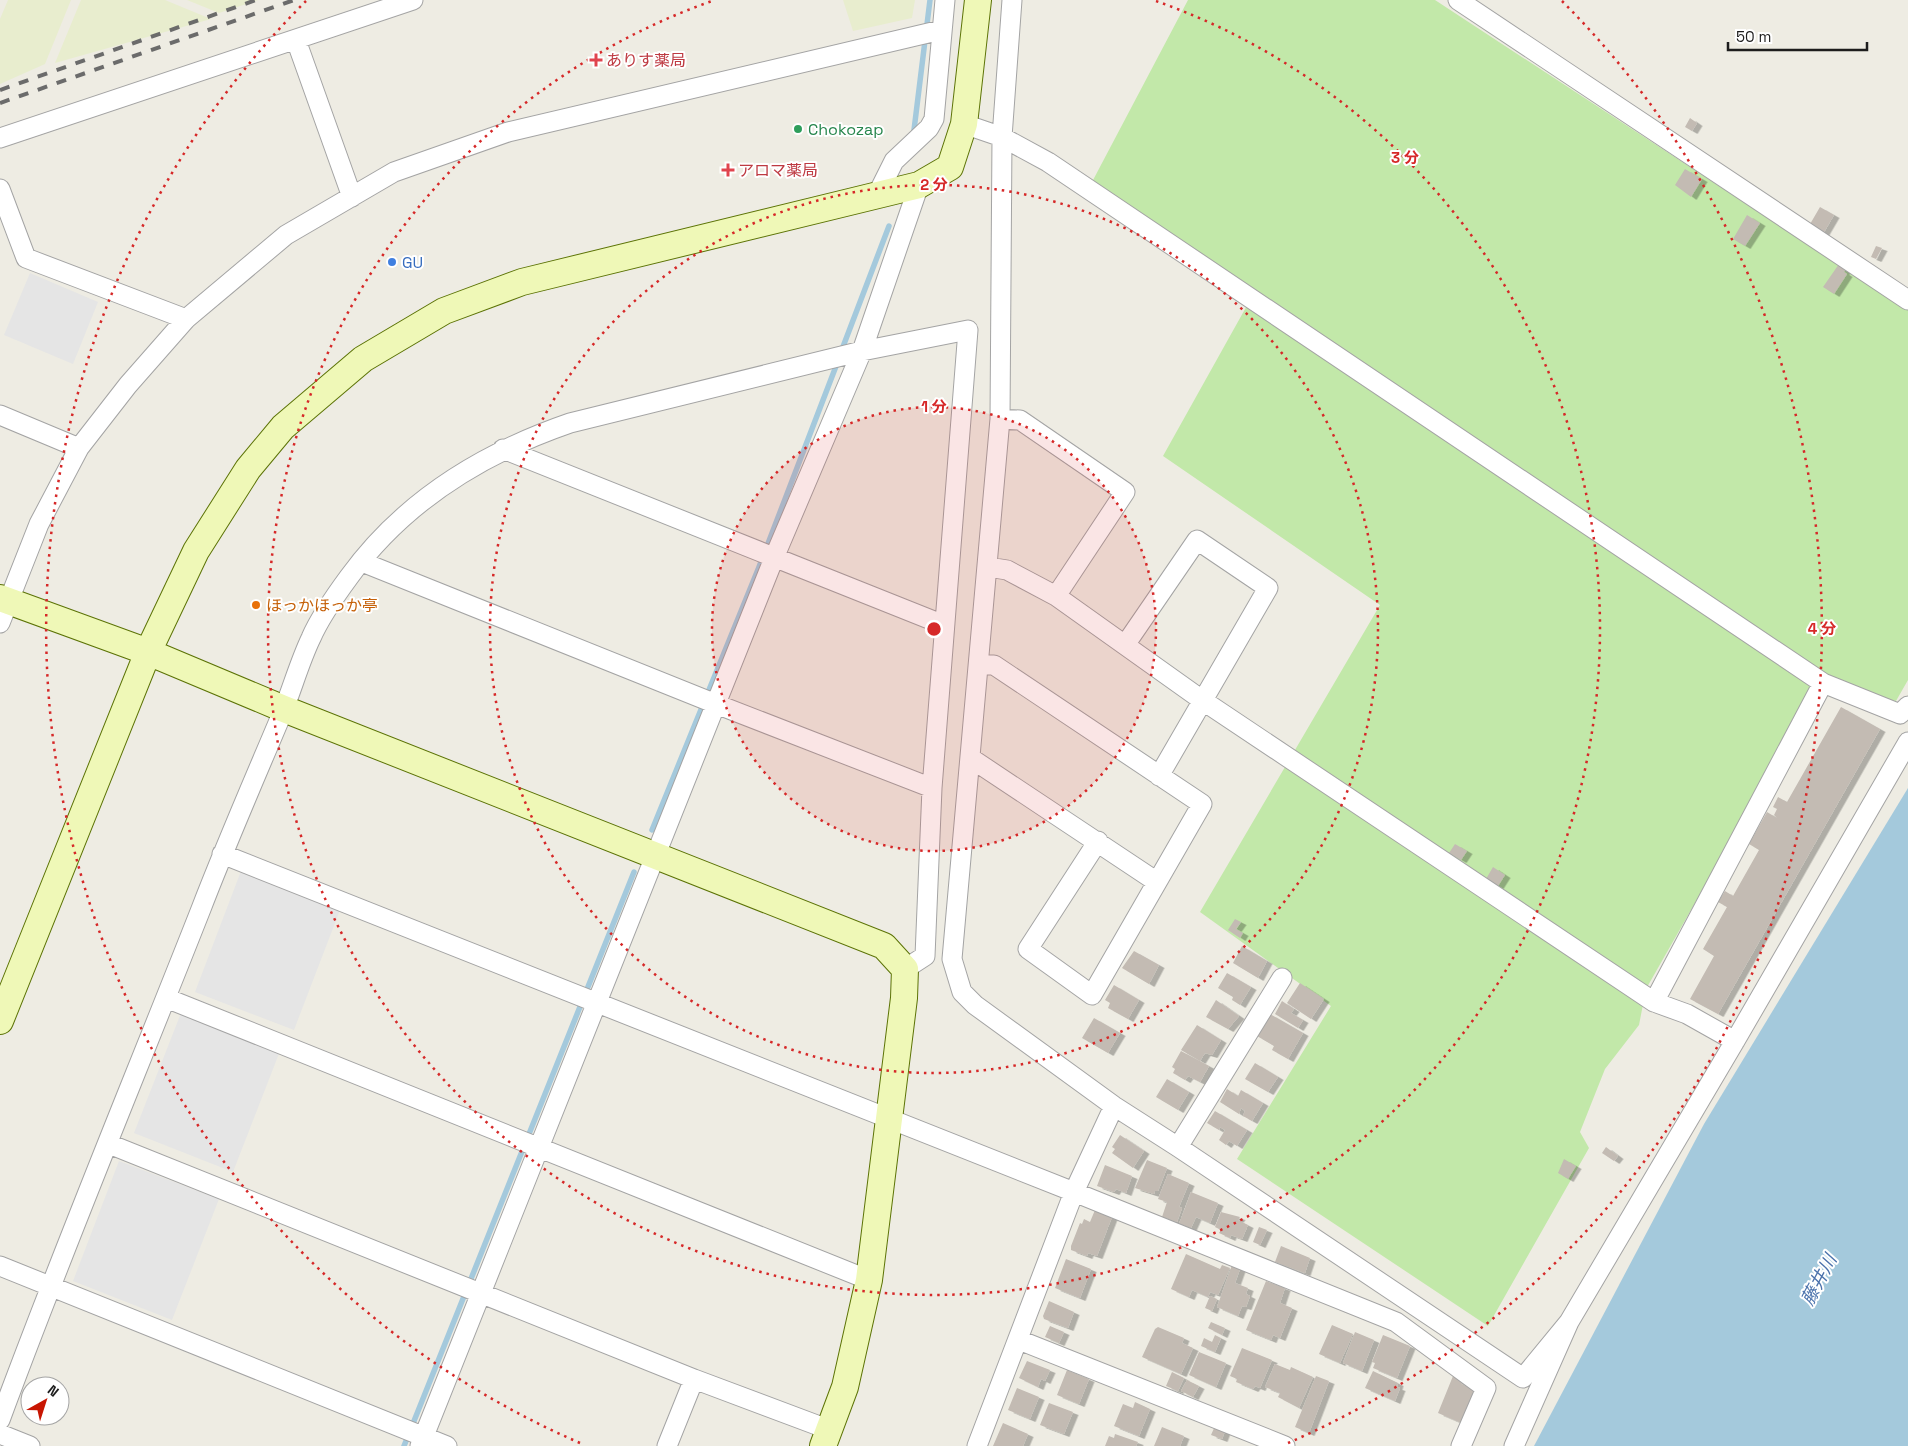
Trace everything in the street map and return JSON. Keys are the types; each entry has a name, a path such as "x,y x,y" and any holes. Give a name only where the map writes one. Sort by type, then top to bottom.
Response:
{"street":[{"path":"0,138 413,0"},
{"path":"877,195 894,161 929,128 934,119 936,32 945,0"},
{"path":"0,1021 148,652 196,551 248,469 283,427 363,359 444,311 522,282 919,185 950,167 964,124 978,0"},
{"path":"1012,0 1002,137 1000,419 972,759 952,959 962,992 975,1005 1114,1106 1523,1378"},
{"path":"1458,0 1908,300"},
{"path":"936,32 508,132 394,172 286,235 186,319 128,385 78,448 39,524 3,607 148,652 284,709 884,946 915,962 952,959"},
{"path":"296,40 352,197"},
{"path":"964,124 1002,137 1048,162 1823,684 1900,714 1908,706"},
{"path":"416,1436 588,1000 656,855 708,701 767,556 855,353 919,185"},
{"path":"0,190 26,258 186,319"},
{"path":"0,1420 50,1285 109,1144 222,854 284,709 312,636 350,575 388,531 426,496 461,473 531,436 570,423 828,359 968,330 932,788 915,962 904,998 869,1280 845,1386 826,1438 694,1379 109,1144"},
{"path":"0,415 78,448"},
{"path":"1000,419 1020,420 1125,492 1056,596"},
{"path":"503,450 944,625"},
{"path":"1125,645 1197,540 1268,588 1159,776"},
{"path":"362,562 708,701 932,788"},
{"path":"988,567 1007,570 1056,596 1202,700 1654,1002 1687,1014 1735,1041"},
{"path":"979,665 994,665 1202,804 1092,995 1028,949 1098,842"},
{"path":"1654,1002 1823,684"},
{"path":"1514,1446 1521,1425 1569,1322 1735,1041 1908,742"},
{"path":"972,759 1157,882"},
{"path":"222,854 1074,1192 1396,1322 1486,1388 1461,1446"},
{"path":"1178,1147 1282,978"},
{"path":"166,998 869,1280"},
{"path":"977,1446 1074,1192 1114,1106"},
{"path":"0,1266 416,1436 447,1446"},
{"path":"1503,1446 1521,1425 1523,1378 1535,1366 1569,1322"},
{"path":"1019,1340 1285,1446"},
{"path":"667,1446 694,1379"},
{"path":"0,1434 30,1446"}],"green space":[{"path":"8,0 71,0 45,64 0,84 0,19"},
{"path":"81,0 165,0 211,19 55,63"},
{"path":"187,0 258,0 219,13"},
{"path":"843,0 915,0 912,18 853,31"},
{"path":"1188,0 1435,0 1908,310 1908,680 1896,701 1860,695 1823,678 1646,989 1639,1025 1605,1069 1580,1132 1589,1148 1488,1326 1237,1159 1331,1006 1200,912 1380,605 1163,456 1254,293 1092,182"}],"shaded area":[{"path":"30,273 98,302 73,364 4,335"},
{"path":"241,871 340,910 294,1030 195,992"},
{"path":"181,1013 280,1051 233,1172 134,1133"},
{"path":"119,1161 219,1199 172,1320 73,1281"}],"water":[{"name":"藤井川","path":"1908,788 1908,1446 1534,1446 1704,1124"}],"building":[{"path":"1690,118 1697,123 1692,131 1685,127"},
{"path":"1685,169 1702,179 1691,197 1675,185"},
{"path":"1820,207 1834,215 1820,239 1806,231"},
{"path":"1747,215 1760,223 1745,246 1733,239"},
{"path":"1876,246 1882,248 1876,259 1871,257"},
{"path":"1839,264 1846,269 1844,272 1847,274 1834,294 1823,287"},
{"path":"1841,707 1880,729 1718,1014 1690,999 1714,956 1703,949 1727,907 1718,902 1725,891 1733,896 1759,850 1749,844 1767,812 1777,818 1774,815 1777,809 1773,807 1778,797 1787,802"},
{"path":"1455,844 1467,851 1461,860 1449,853"},
{"path":"1493,867 1505,875 1498,886 1486,879"},
{"path":"1235,919 1241,922 1236,929 1243,933 1240,938 1228,930"},
{"path":"1242,946 1267,961 1258,978 1233,963"},
{"path":"1134,951 1159,965 1149,984 1122,968"},
{"path":"1227,973 1251,987 1240,1005 1232,1000 1233,997 1218,988"},
{"path":"1300,983 1324,999 1311,1019 1287,1003"},
{"path":"1114,985 1139,1000 1128,1019 1108,1008 1110,1003 1105,1000"},
{"path":"1216,1000 1239,1016 1228,1029 1206,1017"},
{"path":"1282,1001 1294,1009 1291,1013 1303,1020 1298,1028 1275,1014"},
{"path":"1270,1014 1303,1033 1288,1059 1272,1050 1274,1046 1257,1036"},
{"path":"1094,1018 1120,1033 1108,1053 1082,1038"},
{"path":"1197,1025 1221,1040 1212,1055 1205,1053 1200,1061 1181,1050"},
{"path":"1181,1051 1209,1066 1200,1082 1188,1076 1185,1080 1173,1073 1175,1069 1172,1067"},
{"path":"1255,1063 1278,1077 1268,1092 1245,1079"},
{"path":"1167,1079 1189,1092 1178,1110 1156,1097"},
{"path":"1227,1089 1238,1096 1241,1090 1263,1103 1252,1121 1243,1116 1245,1111 1241,1108 1239,1114 1220,1102"},
{"path":"1215,1111 1247,1130 1237,1146 1229,1141 1226,1145 1219,1140 1225,1130 1220,1127 1219,1130 1207,1123"},
{"path":"1120,1135 1144,1151 1133,1168 1112,1153 1115,1149 1112,1147"},
{"path":"1606,1147 1618,1156 1614,1161 1602,1153"},
{"path":"1564,1159 1576,1166 1568,1179 1558,1173"},
{"path":"1147,1160 1167,1168 1158,1191 1155,1191 1154,1194 1135,1188"},
{"path":"1105,1165 1132,1176 1126,1193 1116,1189 1114,1192 1097,1186"},
{"path":"1168,1174 1189,1183 1179,1207 1182,1208 1177,1222 1162,1217 1167,1202 1158,1199"},
{"path":"1191,1192 1218,1203 1210,1223 1196,1217 1191,1228 1179,1224"},
{"path":"1095,1210 1112,1217 1097,1256 1088,1253 1087,1256 1071,1250 1071,1246 1080,1223 1082,1224 1084,1219 1090,1222"},
{"path":"1221,1212 1240,1217 1238,1220 1248,1225 1242,1239 1231,1235 1230,1238 1219,1233 1221,1230 1215,1227"},
{"path":"1259,1227 1267,1230 1260,1245 1253,1242"},
{"path":"1281,1246 1310,1258 1305,1273 1275,1262"},
{"path":"1186,1254 1220,1269 1222,1265 1230,1268 1218,1295 1210,1292 1208,1297 1192,1290 1189,1297 1171,1289"},
{"path":"1066,1259 1091,1269 1080,1298 1055,1288"},
{"path":"1232,1265 1240,1269 1235,1283 1248,1288 1246,1294 1250,1296 1246,1307 1242,1306 1238,1316 1217,1307"},
{"path":"1266,1281 1285,1288 1280,1303 1292,1308 1280,1338 1273,1335 1271,1340 1246,1330"},
{"path":"1210,1296 1217,1299 1212,1311 1205,1308"},
{"path":"1049,1301 1074,1312 1068,1328 1044,1319 1043,1316"},
{"path":"1211,1322 1225,1328 1222,1335 1208,1328"},
{"path":"1332,1325 1353,1334 1340,1363 1319,1354"},
{"path":"1050,1326 1064,1332 1059,1343 1045,1337"},
{"path":"1158,1327 1184,1338 1182,1343 1193,1348 1181,1374 1142,1357 1155,1329"},
{"path":"1355,1332 1374,1340 1362,1371 1343,1363"},
{"path":"1215,1335 1221,1338 1215,1352 1201,1346 1204,1338 1212,1342"},
{"path":"1383,1335 1410,1346 1397,1378 1373,1368 1375,1363 1372,1362"},
{"path":"1242,1348 1272,1360 1260,1388 1255,1386 1253,1389 1236,1382 1237,1379 1230,1376"},
{"path":"1199,1352 1226,1363 1216,1387 1189,1375"},
{"path":"1027,1361 1050,1370 1045,1381 1041,1379 1038,1387 1019,1378"},
{"path":"1275,1364 1290,1370 1291,1367 1313,1377 1299,1408 1278,1397 1280,1393 1265,1387"},
{"path":"1067,1370 1089,1379 1079,1404 1057,1395"},
{"path":"1373,1371 1398,1383 1397,1387 1400,1388 1395,1401 1365,1388"},
{"path":"1172,1372 1184,1378 1178,1391 1166,1386"},
{"path":"1316,1376 1329,1381 1309,1433 1295,1427"},
{"path":"1453,1376 1463,1379 1461,1384 1474,1389 1472,1394 1476,1395 1464,1424 1438,1413"},
{"path":"1187,1380 1199,1386 1193,1397 1181,1391"},
{"path":"1017,1388 1039,1397 1030,1419 1008,1410"},
{"path":"1135,1402 1150,1409 1139,1436 1114,1426 1123,1404 1133,1408"},
{"path":"1049,1403 1073,1412 1064,1434 1040,1425"},
{"path":"1003,1423 1028,1434 1023,1446 993,1446"},
{"path":"1215,1426 1225,1431 1222,1439 1211,1435"},
{"path":"1162,1427 1184,1436 1180,1446 1154,1446"},
{"path":"1115,1434 1138,1442 1136,1446 1105,1446 1109,1436 1114,1438"}],"waterway":[{"path":"914,130 930,0"},
{"path":"841,352 889,226"},
{"path":"652,830 759,567 838,361"},
{"path":"404,1446 634,872"}],"railway":[{"path":"0,90 256,0"},
{"path":"0,103 294,0"}],"place":[{"name":"ありす薬局","path":"596,60"},
{"name":"Chokozap","path":"798,129"},
{"name":"アロマ薬局","path":"728,170"},
{"name":"GU","path":"392,262"},
{"name":"ほっかほっか亭","path":"256,605"}]}
